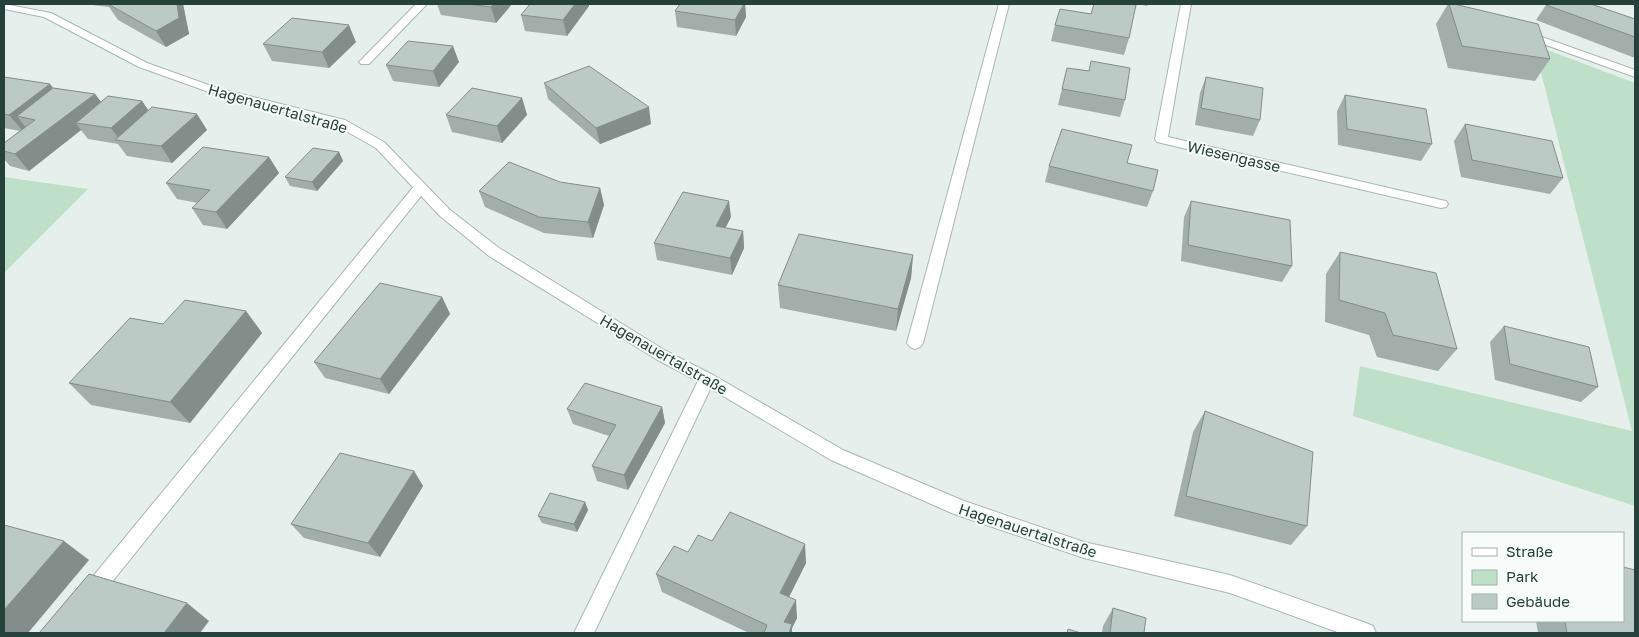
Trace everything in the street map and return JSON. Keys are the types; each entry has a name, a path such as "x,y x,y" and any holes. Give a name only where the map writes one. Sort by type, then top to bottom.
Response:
{"street":[{"path":"365,62 422,4"},
{"path":"915,343 1004,4"},
{"name":"Wiesengasse","path":"1186,4 1161,139 1441,204"},
{"name":"Hagenauertalstraße","path":"4,6 47,15 143,65 213,90 341,123 380,145 445,213 494,252 661,355 707,379 837,455 960,508 1084,550 1230,584 1366,633"},
{"path":"1517,31 1635,74"},
{"path":"97,586 420,188"},
{"path":"584,633 707,379"}],"green space":[{"path":"1534,45 1635,83 1635,506 1353,416 1360,366 1632,431"},
{"path":"4,177 88,189 4,273"}],"building":[{"path":"108,4 177,4 179,18 156,31"},
{"path":"467,4 494,4 491,7"},
{"path":"530,4 575,4 563,20 521,15"},
{"path":"680,4 744,4 735,20 675,11"},
{"path":"1094,4 1136,5 1129,38 1055,25 1060,9 1091,14"},
{"path":"1449,4 1538,24 1550,59 1462,46"},
{"path":"1591,4 1635,19 1635,37 1546,5"},
{"path":"292,18 349,25 322,52 263,44"},
{"path":"408,41 453,46 433,71 386,65"},
{"path":"1091,61 1130,68 1125,100 1062,89 1067,68 1089,71"},
{"path":"589,66 649,107 596,128 544,83"},
{"path":"4,77 50,84 9,115 4,114"},
{"path":"1206,77 1263,88 1260,120 1201,108"},
{"path":"53,88 95,94 15,154 4,151 4,143 35,120 17,116"},
{"path":"472,88 522,98 497,126 446,115"},
{"path":"1345,95 1426,109 1432,144 1347,129"},
{"path":"108,96 142,101 111,128 76,123"},
{"path":"152,107 197,114 161,146 115,140"},
{"path":"1465,124 1552,141 1563,178 1472,160"},
{"path":"1062,129 1132,145 1127,163 1158,170 1153,191 1049,166"},
{"path":"203,147 269,157 216,212 192,208 210,190 166,183"},
{"path":"313,148 339,152 312,182 285,177"},
{"path":"509,162 560,182 600,188 588,222 539,217 479,191"},
{"path":"683,192 729,201 716,226 743,231 730,258 654,243"},
{"path":"1191,201 1290,220 1292,266 1188,245"},
{"path":"799,234 913,255 898,309 778,285"},
{"path":"1340,252 1436,273 1457,349 1393,335 1385,313 1339,300"},
{"path":"380,283 442,297 380,379 314,362"},
{"path":"185,300 246,311 170,402 69,383 130,318 163,324"},
{"path":"1504,326 1589,347 1598,387 1510,364"},
{"path":"585,383 662,407 624,475 592,466 616,425 567,409"},
{"path":"1205,411 1313,452 1307,526 1186,496"},
{"path":"340,453 414,471 368,543 291,524"},
{"path":"550,493 585,502 574,524 538,516"},
{"path":"730,512 805,544 780,593 796,600 784,622 792,624 789,633 764,633 767,625 656,574 674,546 688,552 698,535 712,541"},
{"path":"4,525 64,541 4,610"},
{"path":"1624,567 1635,570 1635,633 1567,633 1565,622 1624,622"},
{"path":"89,574 187,603 164,633 39,633"},
{"path":"1113,608 1146,618 1144,633 1110,633"},
{"path":"1068,629 1081,633 1067,633"}]}
